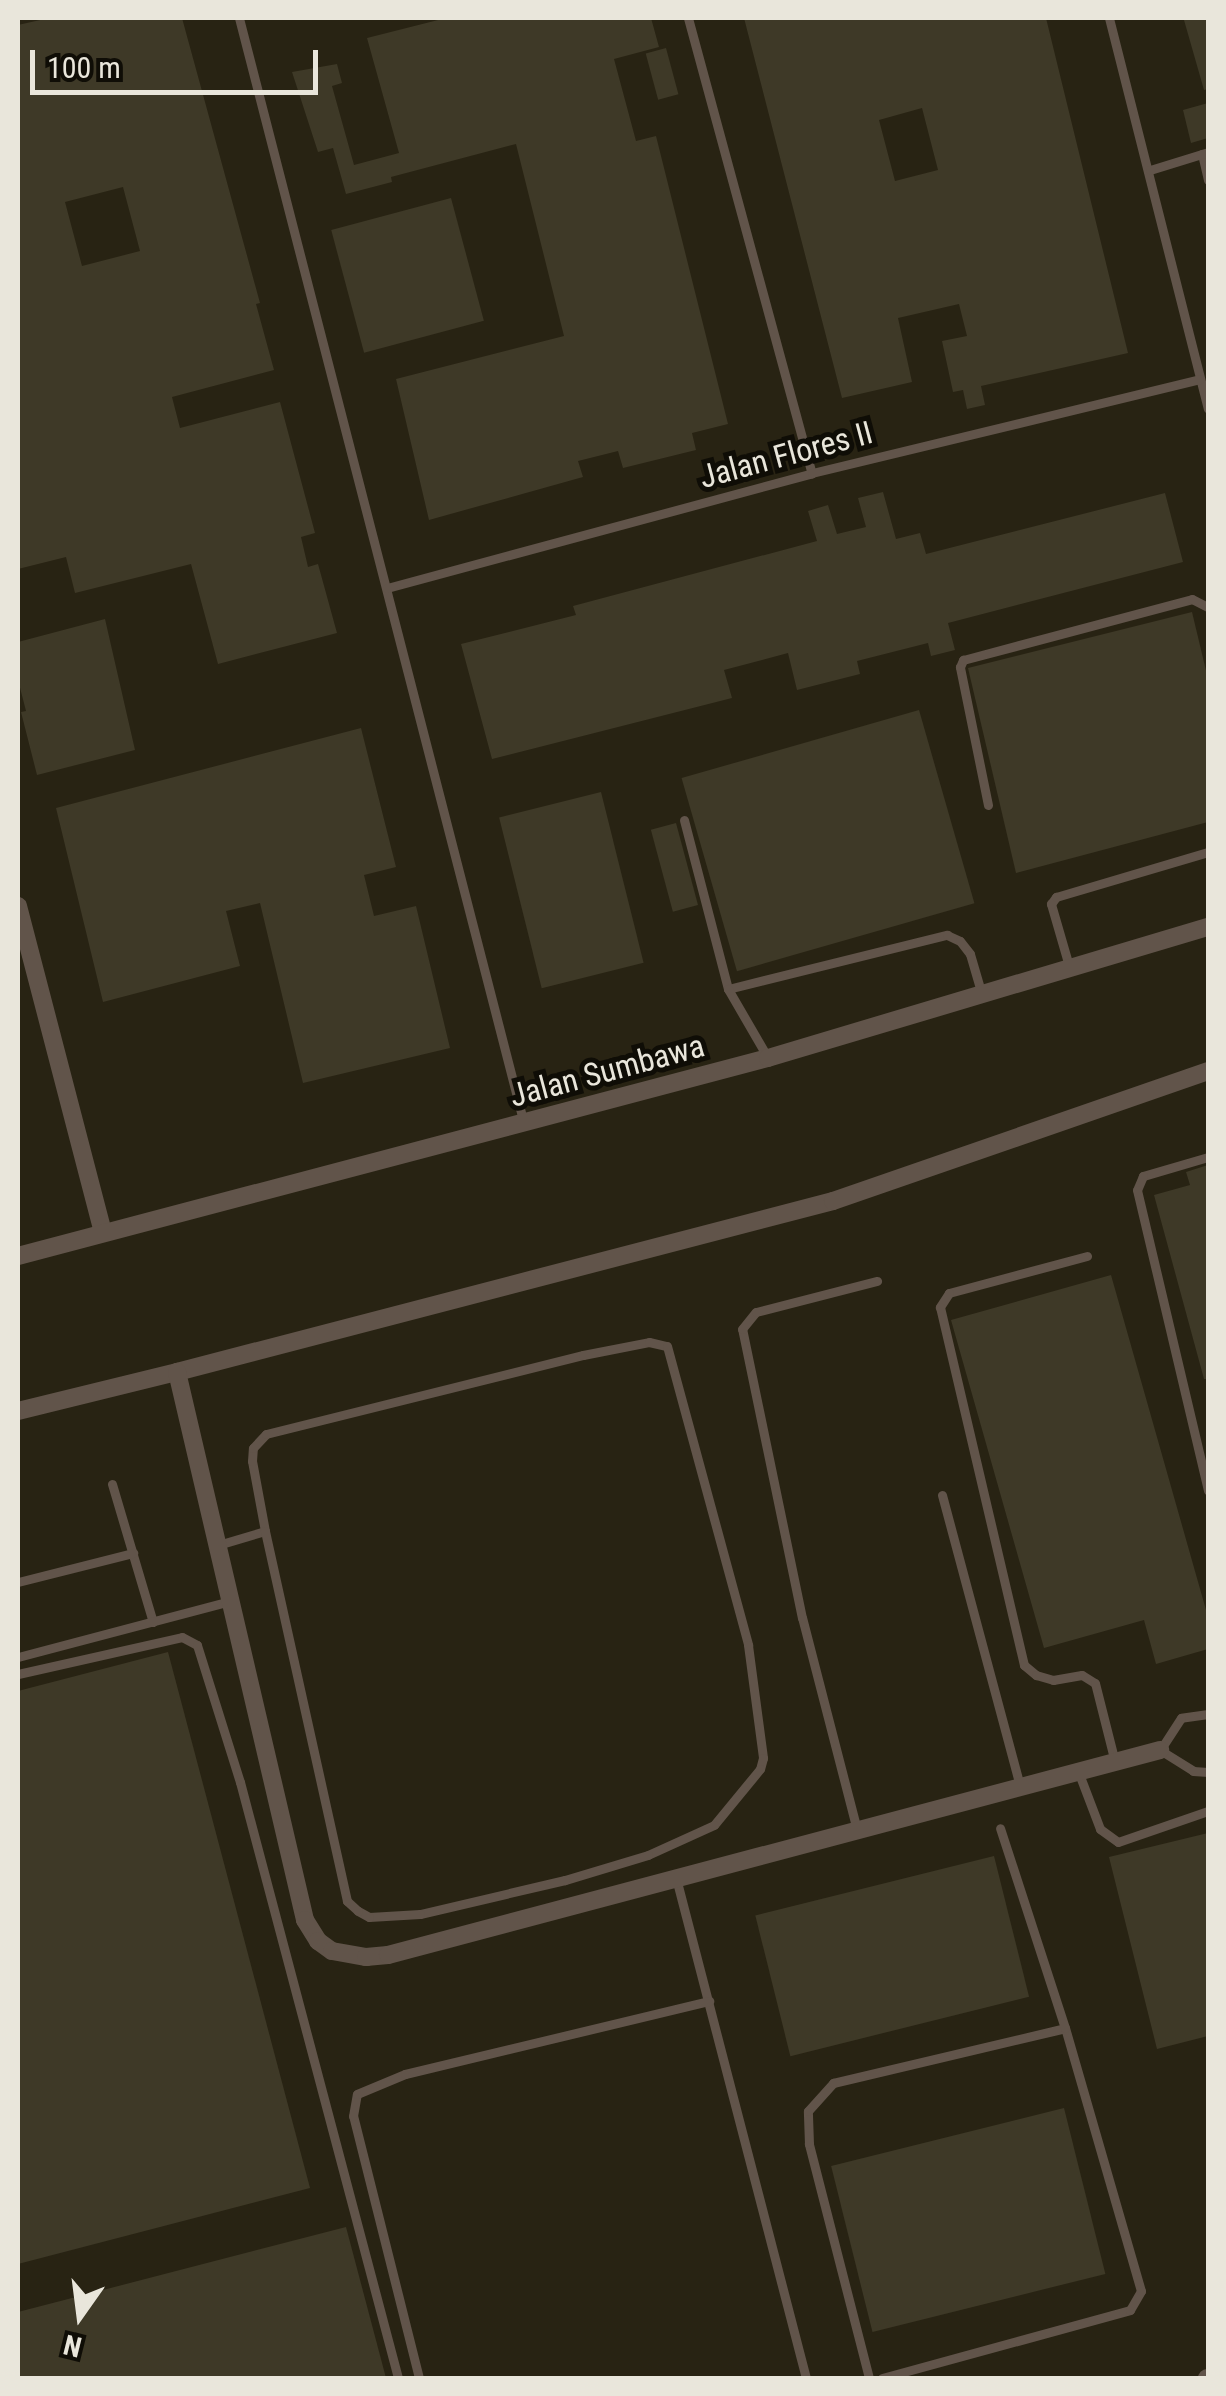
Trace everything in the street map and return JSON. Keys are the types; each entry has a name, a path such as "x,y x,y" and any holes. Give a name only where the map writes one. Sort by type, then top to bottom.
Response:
{"street":[{"path":"18,906 103,1232"},
{"name":"Jalan Sumbawa","path":"18,1256 768,1058 1066,960 1208,928"},
{"path":"18,1411 833,1202 1208,1070"},
{"path":"177,1372 305,1920 318,1941 332,1951 366,1957 388,1954 1160,1750"}],"lane":[{"path":"239,18 524,1124"},
{"path":"688,18 812,474"},
{"path":"1109,18 1208,409"},
{"path":"1150,170 1205,153 1208,180"},
{"name":"Jalan Flores II","path":"387,588 812,474 1200,378"},
{"path":"988,805 960,667 970,654 1192,598 1208,608"},
{"path":"684,820 728,989 768,1058"},
{"path":"1066,960 1052,904 1056,897 1208,852"},
{"path":"728,989 947,935 970,954 981,987"},
{"path":"1208,1157 1143,1176 1137,1190 1208,1491"},
{"path":"1086,1256 949,1293 940,1307 1024,1665 1036,1676 1054,1680 1082,1676 1096,1684 1114,1762"},
{"path":"857,1830 802,1618 742,1328 756,1312 877,1281"},
{"path":"649,1342 668,1346 748,1645 763,1758 760,1769 714,1825 648,1855 420,1914 369,1917 347,1901 264,1531 252,1448 266,1434 583,1355 649,1342"},
{"path":"112,1484 152,1622"},
{"path":"942,1495 1020,1786"},
{"path":"218,1545 264,1531"},
{"path":"18,1582 133,1553"},
{"path":"18,1657 233,1600"},
{"path":"18,1674 182,1637 197,1644 240,1782 398,2378"},
{"path":"1208,1714 1181,1718 1160,1750 1193,1770 1208,1772"},
{"path":"1078,1771 1100,1829 1118,1842 1208,1812"},
{"path":"882,2378 1130,2310 1138,2302 1140,2291 1066,2028 1000,1828"},
{"path":"676,1878 806,2378"},
{"path":"419,2378 353,2116 358,2094 405,2074 709,2001"},
{"path":"869,2378 809,2144 808,2112 833,2083 1066,2028"}],"building":[{"path":"49,18 182,18 260,303 256,304 274,370 172,397 180,428 280,402 315,533 301,537 308,567 318,564 337,633 218,664 191,564 75,593 66,557 18,569 18,25","holes":["123,187 140,251 82,266 65,202"]},
{"path":"446,18 651,18 659,47 614,59 636,141 656,136 728,424 692,433 696,450 623,468 618,451 578,461 583,477 429,520 396,379 564,336 516,144 391,177 392,182 346,194 333,148 318,152 292,72 337,64 342,83 332,86 354,165 399,153 367,38"},
{"path":"744,18 1046,18 1128,353 981,386 985,405 967,409 963,390 953,392 942,341 967,336 959,304 898,318 912,382 842,398","holes":["922,108 938,170 895,181 879,120"]},
{"path":"1208,18 1208,89 1204,90 1184,20"},
{"path":"666,48 678,94 658,100 646,53"},
{"path":"1208,103 1208,138 1191,143 1183,110"},
{"path":"451,198 484,321 364,353 331,230"},
{"path":"883,492 896,539 920,533 926,554 1165,493 1183,562 948,623 955,650 931,656 928,643 857,661 860,674 797,690 788,653 724,670 732,698 492,759 461,644 576,615 573,606 817,541 808,511 828,505 837,534 866,527 858,498"},
{"path":"1192,612 1208,679 1208,822 1016,873 968,668"},
{"path":"105,619 135,750 37,775 21,712 26,711 18,680 18,642"},
{"path":"919,710 974,903 737,971 682,778"},
{"path":"361,728 396,867 364,875 374,916 416,906 450,1048 303,1083 260,903 226,911 240,966 103,1002 56,808"},
{"path":"601,792 644,963 542,988 499,817"},
{"path":"676,823 698,905 673,912 651,830"},
{"path":"1208,1165 1208,1379 1204,1379 1154,1195 1190,1185 1186,1172"},
{"path":"1111,1275 1208,1617 1208,1649 1156,1664 1144,1620 1044,1648 951,1320"},
{"path":"168,1652 310,2188 18,2264 18,1691"},
{"path":"1208,1833 1208,2036 1157,2049 1109,1857"},
{"path":"994,1856 1029,1997 790,2056 755,1916"},
{"path":"1064,2108 1105,2274 872,2332 831,2166"},
{"path":"346,2227 386,2378 18,2378 18,2312"}]}
